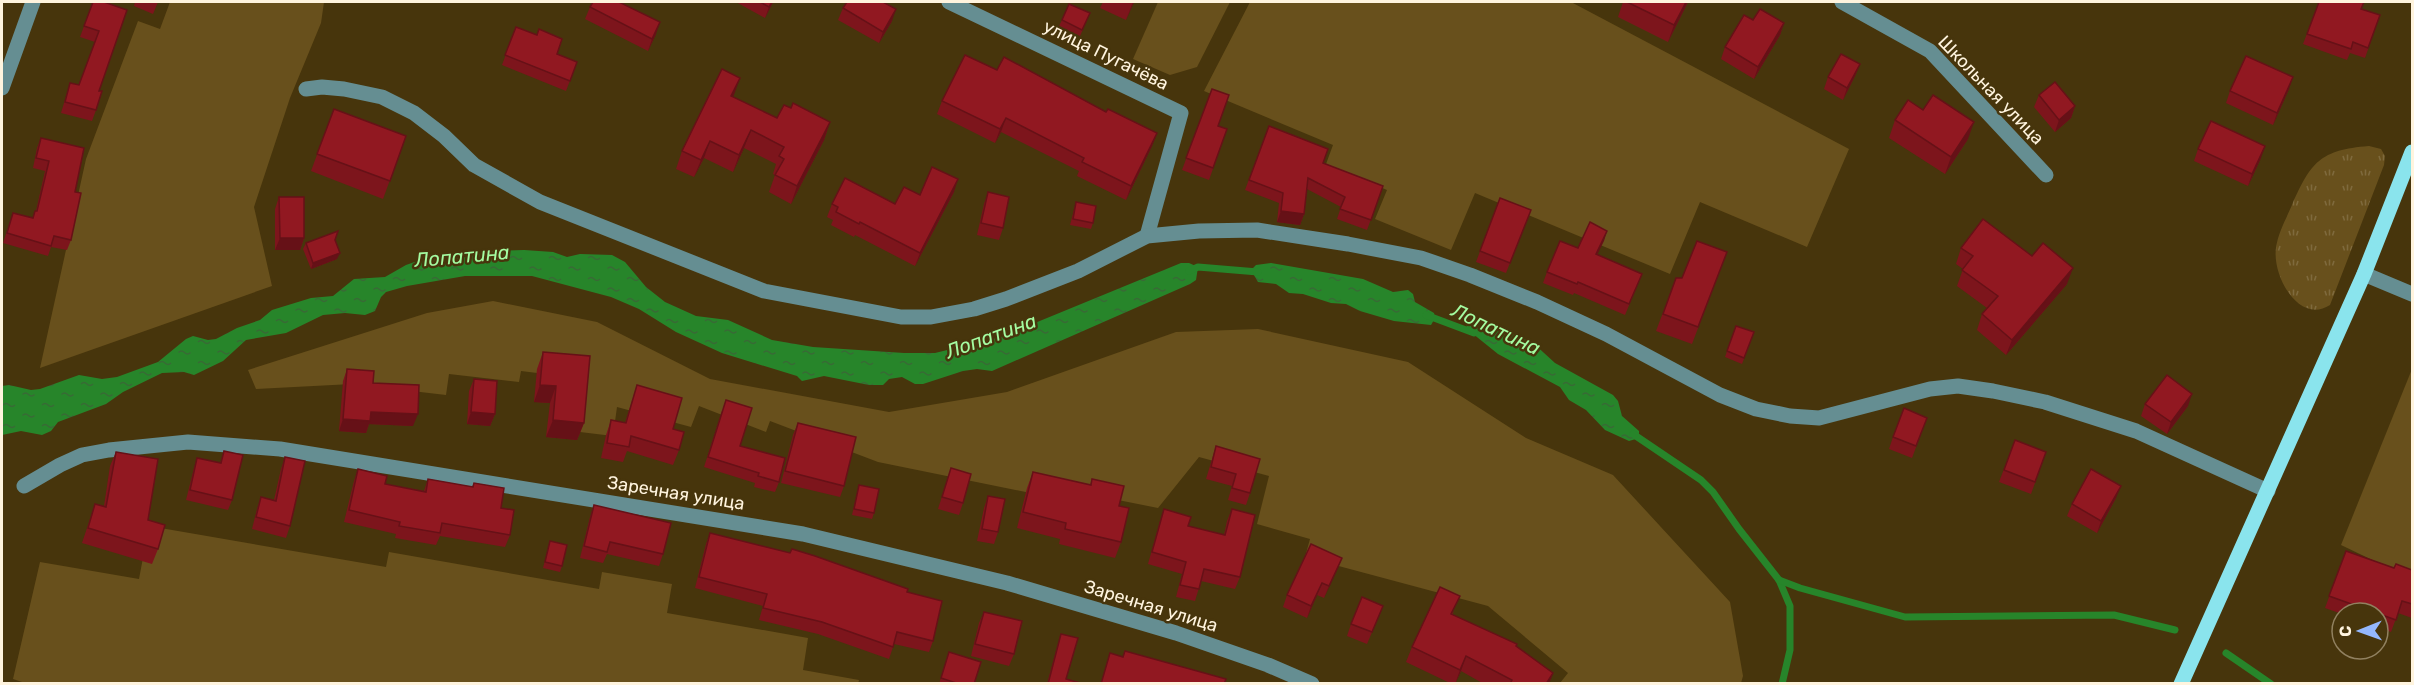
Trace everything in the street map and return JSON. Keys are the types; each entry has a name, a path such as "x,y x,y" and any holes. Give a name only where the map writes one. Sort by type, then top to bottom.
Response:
{"main road":[{"path":"2181,684 2364,274 2412,153"}],"street":[{"path":"2,88 33,2"},
{"name":"улица Пугачёва","path":"949,2 1181,113 1147,236"},
{"name":"Школьная улица","path":"1842,2 1930,51 2046,175"},
{"path":"306,89 322,87 344,89 382,98 414,113 444,136 474,165 540,202 764,291 902,317 931,317 974,309 1006,298 1078,270 1147,236 1199,231 1257,230 1421,258 1470,275 1537,302 1606,334 1720,395 1756,409 1790,416 1819,418 1930,389 1958,386 1993,391 2046,402 2136,431 2268,491"},
{"path":"2364,274 2412,294"},
{"name":"Заречная улица","path":"24,486 82,455 109,450 188,442 280,449 803,534 1007,582 1176,633 1269,665 1312,684"}],"green space":[{"path":"170,2 324,2 321,23 290,98 254,207 272,286 40,368 86,159 138,21 160,29"},
{"path":"1158,2 1230,2 1197,67 1170,75 1133,59"},
{"path":"1250,2 1571,2 1849,149 1807,247 1700,202 1670,274 1475,193 1451,250 1375,219 1387,190 1326,164 1333,145 1204,91"},
{"path":"2369,146 2381,149 2385,156 2384,165 2330,305 2319,309 2308,308 2298,303 2290,294 2278,272 2276,248 2280,231 2305,178 2319,161 2339,151"},
{"path":"493,301 597,322 710,379 889,412 1007,392 1176,332 1258,329 1408,362 1526,438 1613,475 1730,602 1743,676 1741,683 1560,683 1568,673 1488,606 1305,557 1310,539 1257,524 1269,476 1199,457 1158,508 1068,490 1065,500 878,462 770,421 766,432 699,406 691,427 617,407 613,436 580,432 586,379 521,371 519,382 449,374 446,395 352,384 256,389 248,370 427,313"},
{"path":"2412,369 2412,579 2341,545"},
{"path":"149,526 386,567 389,552 599,589 602,572 672,584 667,613 808,638 803,670 859,680 858,684 28,684 13,679 40,562 139,579"}],"water":[{"path":"492,251 553,252 567,257 580,254 612,255 625,262 646,287 665,302 696,316 728,320 772,340 813,347 904,353 935,353 1001,337 1181,263 1189,263 1198,267 1196,280 1190,284 992,371 977,369 963,371 923,384 915,384 902,377 889,379 883,385 869,385 824,376 802,381 797,376 722,353 676,332 639,309 611,297 532,276 465,276 386,292 381,297 375,311 365,315 345,313 323,315 286,333 246,340 223,361 194,375 184,372 162,373 123,392 106,404 58,422 51,431 42,435 21,431 2,435 2,386 9,385 31,390 79,375 102,379 117,377 158,362 193,336 208,340 216,339 260,320 272,310 311,298 333,296 354,279 385,277 406,265 429,257 461,258"},
{"path":"1271,263 1363,279 1393,292 1408,290 1413,294 1415,302 1434,313 1435,318 1431,325 1394,321 1360,311 1346,304 1331,303 1303,294 1289,293 1276,284 1258,282 1251,270 1256,265"},
{"path":"1473,318 1532,342 1555,363 1613,395 1618,401 1622,416 1639,431 1639,438 1629,441 1605,430 1586,410 1569,400 1560,387 1498,354 1467,329 1466,321"}],"building":[{"path":"93,2 104,2 127,10 99,91 102,91 96,110 65,102 70,83 79,85 99,31 84,26"},
{"path":"593,2 619,2 660,22 652,39 590,7"},
{"path":"760,2 772,2 769,7"},
{"path":"847,2 883,2 896,9 883,32 843,8"},
{"path":"1627,2 1686,2 1674,25"},
{"path":"2319,2 2364,2 2361,9 2380,15 2368,48 2353,42 2351,49 2307,34"},
{"path":"1069,4 1090,13 1082,30 1062,20"},
{"path":"1760,9 1784,23 1758,67 1725,47 1744,15 1753,20"},
{"path":"516,27 537,35 539,29 562,39 557,54 577,62 570,81 505,55"},
{"path":"1841,54 1860,64 1847,88 1828,77"},
{"path":"965,55 997,70 1004,57 1106,112 1108,109 1157,133 1131,186 1082,162 1084,158 1006,118 1000,129 942,101"},
{"path":"2246,56 2293,77 2277,113 2230,91"},
{"path":"722,69 740,78 731,96 777,118 784,105 791,108 793,103 830,122 797,186 775,175 784,159 779,156 784,147 751,130 739,155 710,141 701,160 682,151"},
{"path":"2055,82 2075,106 2059,120 2039,95"},
{"path":"1212,89 1229,95 1218,126 1227,129 1213,168 1186,158"},
{"path":"1933,95 1974,122 1951,157 1895,120 1908,100 1923,110"},
{"path":"334,109 406,136 390,181 317,154"},
{"path":"2211,121 2265,146 2252,174 2198,149"},
{"path":"1269,126 1328,149 1323,163 1383,186 1371,220 1340,209 1345,197 1308,178 1304,214 1281,211 1283,193 1249,180"},
{"path":"41,138 84,148 75,192 81,193 71,240 54,236 51,246 7,233 13,213 33,218 37,211 49,161 36,158"},
{"path":"932,167 958,179 920,253 836,212 838,207 832,204 845,178 895,204 904,187 920,195"},
{"path":"988,192 1009,197 1003,228 981,223"},
{"path":"279,197 304,197 304,238 280,238"},
{"path":"1500,198 1531,210 1510,263 1480,251"},
{"path":"1076,202 1096,206 1093,223 1073,219"},
{"path":"1983,219 2032,256 2043,243 2073,268 2012,340 1982,314 1998,296 1962,270 1973,256 1961,248"},
{"path":"1590,222 1607,231 1596,254 1642,274 1629,304 1578,282 1577,284 1547,272 1560,241 1578,248"},
{"path":"338,231 335,240 340,253 313,263 306,243"},
{"path":"1697,241 1727,252 1698,327 1663,314 1676,278 1682,278"},
{"path":"1736,326 1754,332 1744,358 1727,351"},
{"path":"543,352 590,356 584,423 553,420 556,386 540,385"},
{"path":"347,369 374,371 373,383 419,385 418,414 371,412 370,421 343,419"},
{"path":"2167,375 2192,394 2171,422 2145,404"},
{"path":"474,379 497,381 495,414 471,412"},
{"path":"637,385 682,398 673,429 684,432 679,450 631,436 629,447 607,443 611,420 626,423"},
{"path":"726,400 752,408 740,446 785,458 779,482 758,476 759,473 708,457"},
{"path":"1904,408 1927,418 1916,446 1893,437"},
{"path":"798,423 856,437 844,486 785,471"},
{"path":"2015,440 2046,452 2035,482 2004,470"},
{"path":"1216,446 1260,459 1250,493 1232,488 1236,474 1211,467"},
{"path":"224,451 243,455 232,500 190,490 197,458 221,463"},
{"path":"116,452 158,459 148,520 165,525 158,549 88,528 95,504 106,507"},
{"path":"285,457 305,461 290,526 256,517 261,497 276,501"},
{"path":"951,468 971,474 963,503 942,497"},
{"path":"358,469 387,476 385,484 426,492 428,479 473,487 474,483 504,488 501,508 514,510 510,535 442,523 440,533 399,526 400,522 349,510"},
{"path":"2091,469 2121,486 2101,521 2072,504"},
{"path":"1033,472 1091,485 1092,479 1124,486 1119,506 1129,508 1121,542 1065,529 1066,523 1023,512"},
{"path":"859,485 879,489 874,513 854,509"},
{"path":"988,496 1005,499 998,532 982,529"},
{"path":"594,505 671,523 663,554 610,542 607,552 584,546"},
{"path":"1164,509 1191,517 1188,526 1225,535 1232,509 1255,515 1240,577 1204,569 1199,589 1180,585 1186,562 1152,552"},
{"path":"710,533 790,553 792,549 908,589 907,592 942,601 933,641 897,632 893,647 822,622 763,608 767,594 699,577"},
{"path":"550,541 567,545 562,566 545,562"},
{"path":"1311,544 1342,558 1329,586 1322,583 1311,606 1287,595"},
{"path":"2346,551 2394,568 2396,564 2412,570 2412,604 2402,601 2396,620 2390,618 2390,601 2343,601 2329,596"},
{"path":"1440,587 1460,596 1451,614 1517,644 1516,646 1553,673 1546,684 1510,684 1512,680 1466,656 1460,670 1412,647"},
{"path":"1362,597 1383,606 1372,632 1351,624"},
{"path":"984,612 1022,621 1014,654 975,644"},
{"path":"1061,634 1078,638 1066,679 1084,684 1048,684"},
{"path":"1125,651 1226,679 1224,684 1101,684 1110,653 1123,657"},
{"path":"949,652 981,662 974,684 959,684 941,678"}],"waterway":[{"name":"Лопатина","path":"1189,271 1198,267 1258,272"},
{"name":"Лопатина","path":"1426,315 1474,333"},
{"name":"Лопатина","path":"1633,434 1701,480 1713,492 1779,580 1790,606 1790,650 1782,684"},
{"path":"1779,580 1905,617 2114,615 2175,630"},
{"path":"2226,653 2271,684"}]}
